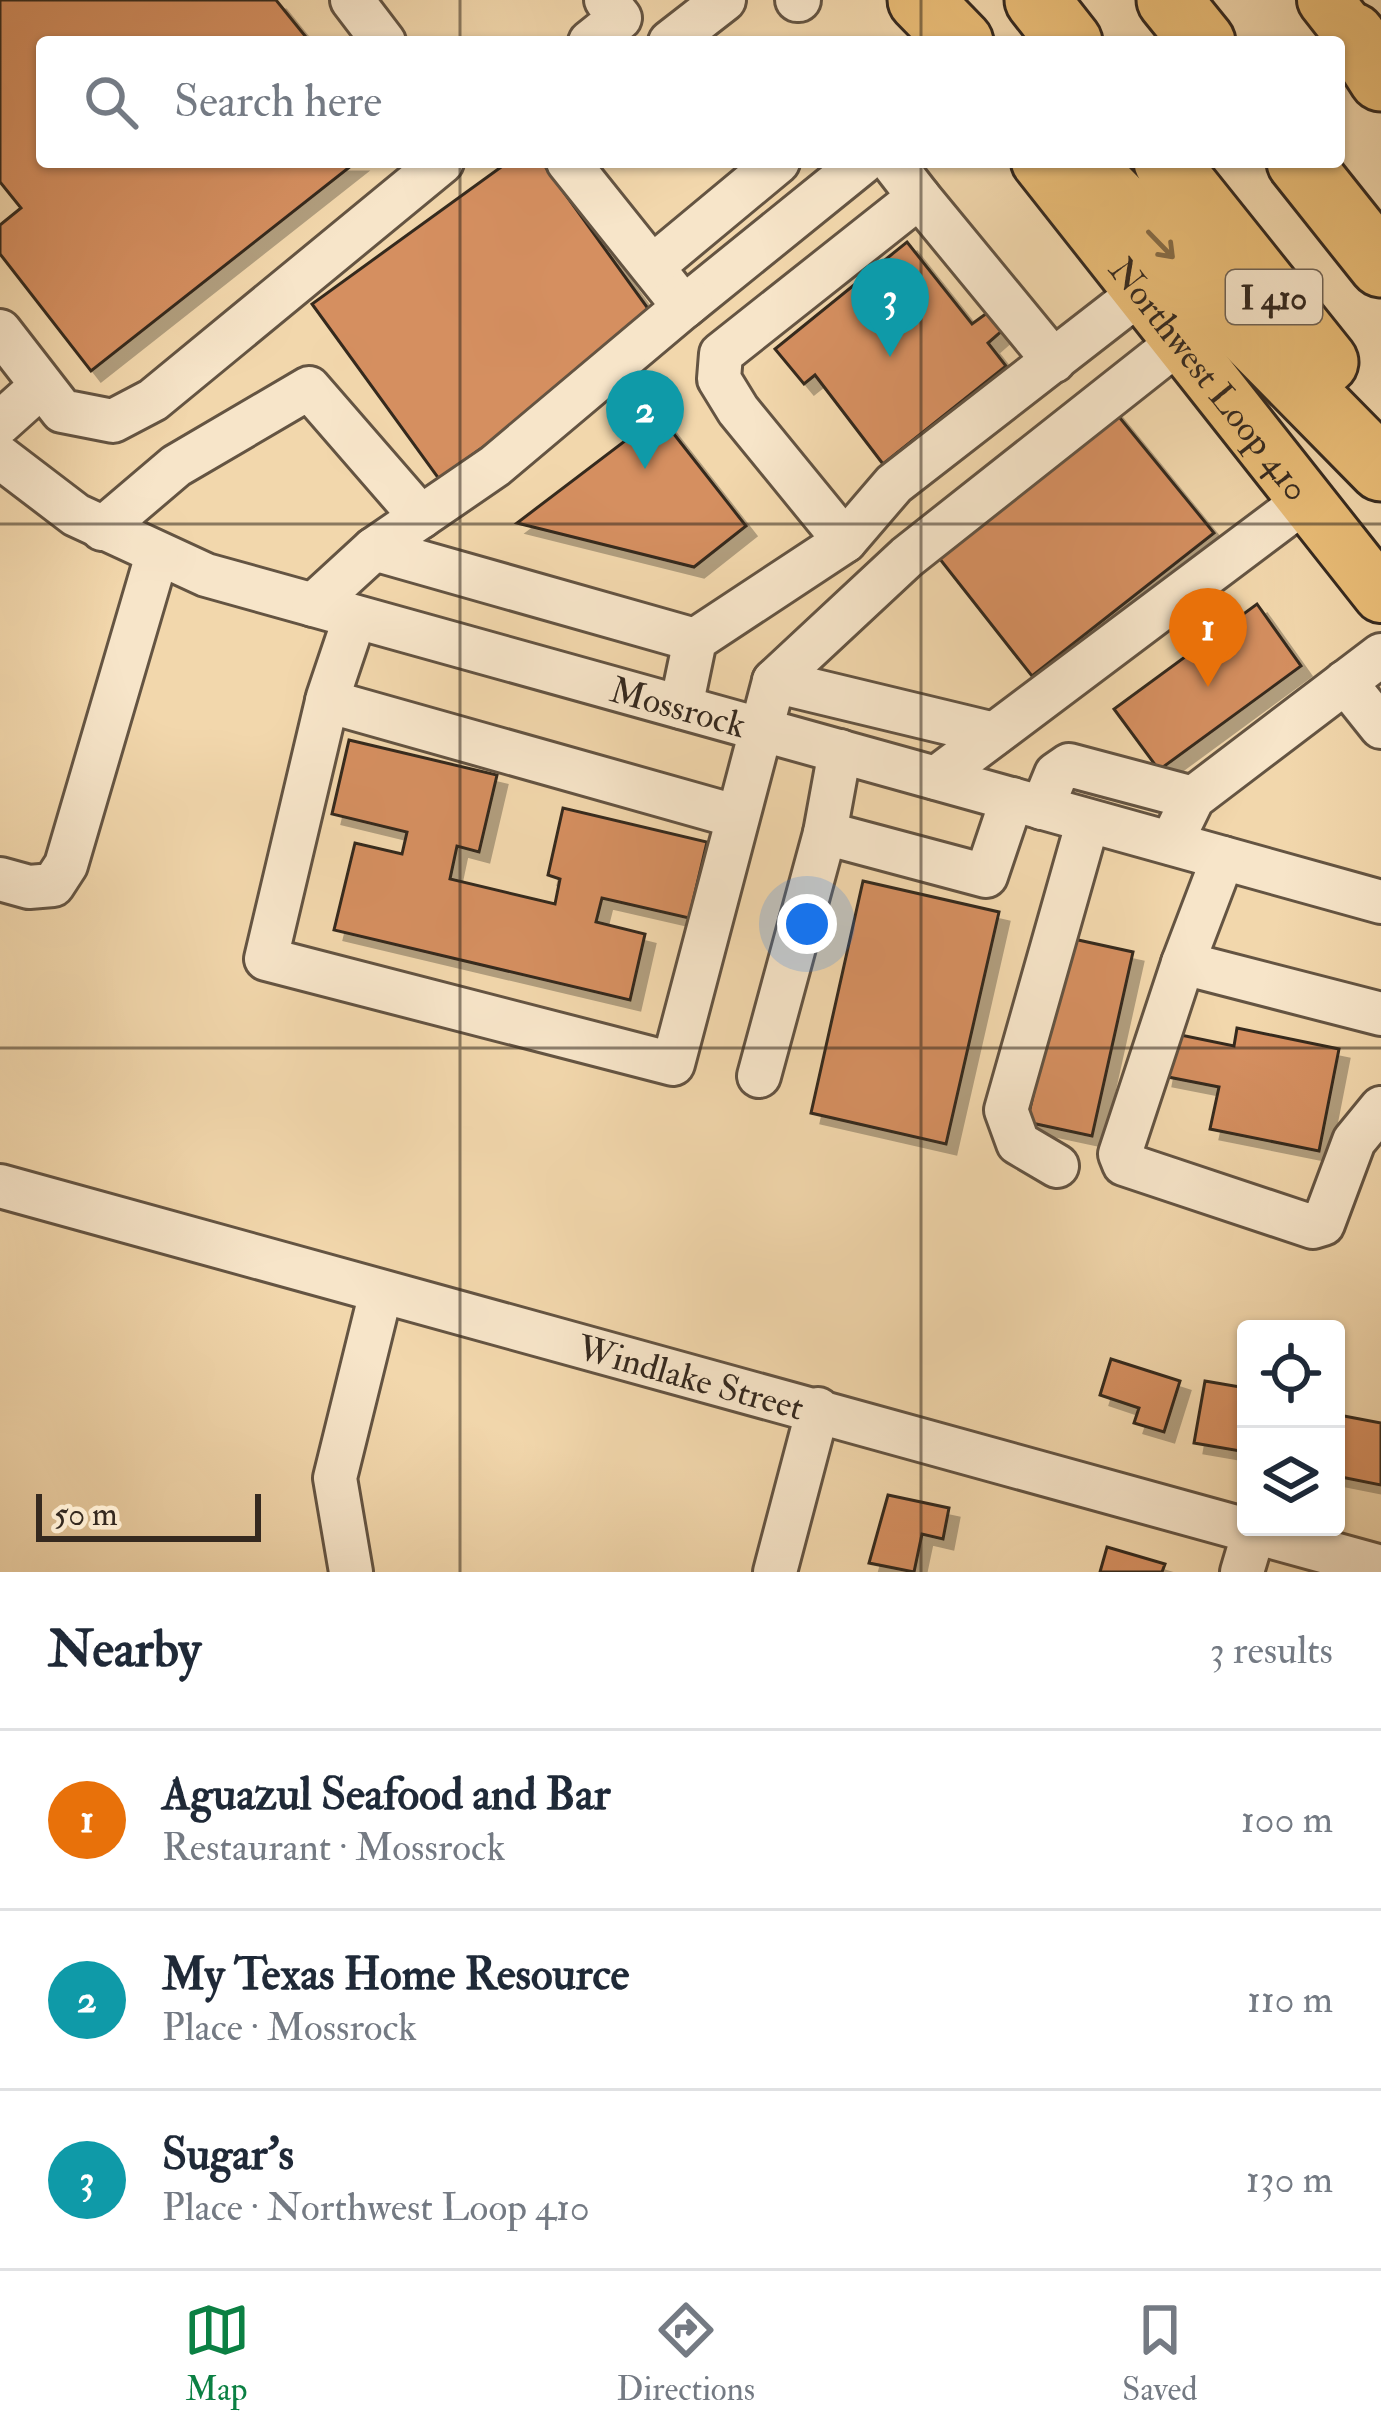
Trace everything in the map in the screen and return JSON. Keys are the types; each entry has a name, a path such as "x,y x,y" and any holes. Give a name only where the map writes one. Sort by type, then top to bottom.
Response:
{"highway":[{"path":"1037,0 1065,36"},
{"path":"1169,0 1198,36"},
{"path":"1085,168 1381,469"},
{"name":"I 410","path":"1171,168 1381,432"},
{"name":"I 410","path":"1304,168 1381,265"}],"main road":[{"name":"Northwest Loop 410","path":"1045,168 1381,595"}],"street":[{"path":"352,0 379,36"},
{"path":"678,36 724,0"},
{"path":"0,331 39,388 62,411 113,421 153,400 435,168"},
{"path":"573,168 684,307 691,302"},
{"path":"653,266 771,168"},
{"path":"313,605 374,549 495,466 856,168"},
{"path":"897,168 1054,361"},
{"path":"845,542 738,410 719,379 721,354 919,196"},
{"path":"681,707 695,640 845,542 894,484 1141,292"},
{"path":"355,616 327,701 266,959 673,1064 757,728 773,681 908,557 1180,341"},
{"path":"0,423 39,388"},
{"path":"102,529 176,466 309,388 421,517"},
{"name":"Mossrock","path":"0,457 102,529 206,575 1223,858 1377,890"},
{"path":"936,778 1306,500"},
{"path":"374,549 695,640"},
{"path":"0,879 29,887 52,885 66,865 158,555"},
{"path":"1171,844 1193,798 1381,655"},
{"path":"773,681 994,734"},
{"path":"1345,682 1381,728"},
{"path":"327,701 735,816"},
{"path":"759,1076 825,832 840,751"},
{"path":"825,832 986,876 1027,803 1069,765 1193,798"},
{"path":"1057,1166 1018,1143 1006,1110 1088,820"},
{"path":"1223,858 1120,1154 1124,1164 1312,1227 1323,1224 1354,1141 1381,1108"},
{"path":"1184,963 1381,1014"},
{"name":"Windlake Street","path":"0,1186 818,1409 1248,1553 1381,1567"},
{"path":"351,1572 334,1478 381,1292"},
{"path":"775,1572 818,1409"}],"building":[{"path":"0,0 276,0 305,36 36,36 36,168 348,168 91,371 0,254 0,225 21,208 0,182"},
{"path":"500,168 546,168 657,321 439,479 312,304"},
{"path":"907,242 972,324 987,313 1003,330 988,343 1006,366 883,464 815,375 804,384 775,349"},
{"path":"1111,407 1214,533 1032,676 932,549"},
{"path":"659,415 746,526 694,567 517,523"},
{"path":"1257,604 1301,666 1159,770 1114,709"},
{"path":"349,740 497,775 479,852 457,846 450,879 555,904 560,879 548,875 563,808 707,842 689,918 602,898 596,922 645,934 630,1000 334,930 355,843 402,854 407,832 332,814"},
{"path":"863,881 999,912 946,1144 811,1113"},
{"path":"1069,938 1133,952 1092,1136 1027,1122"},
{"path":"1237,1028 1339,1049 1319,1151 1210,1129 1219,1087 1163,1076 1171,1033 1234,1046"},
{"path":"1111,1359 1180,1381 1164,1432 1134,1423 1139,1408 1100,1395"},
{"path":"1205,1381 1237,1386 1237,1450 1194,1443"},
{"path":"1345,1416 1381,1423 1381,1485 1345,1478"},
{"path":"888,1495 949,1508 943,1539 922,1534 914,1572 869,1563"},
{"path":"1107,1547 1165,1564 1162,1572 1100,1572"}],"place":[{"name":"Sugar's","path":"890,357"},
{"name":"My Texas Home Resource","path":"645,469"},
{"name":"Aguazul Seafood and Bar","path":"1208,687"}]}
